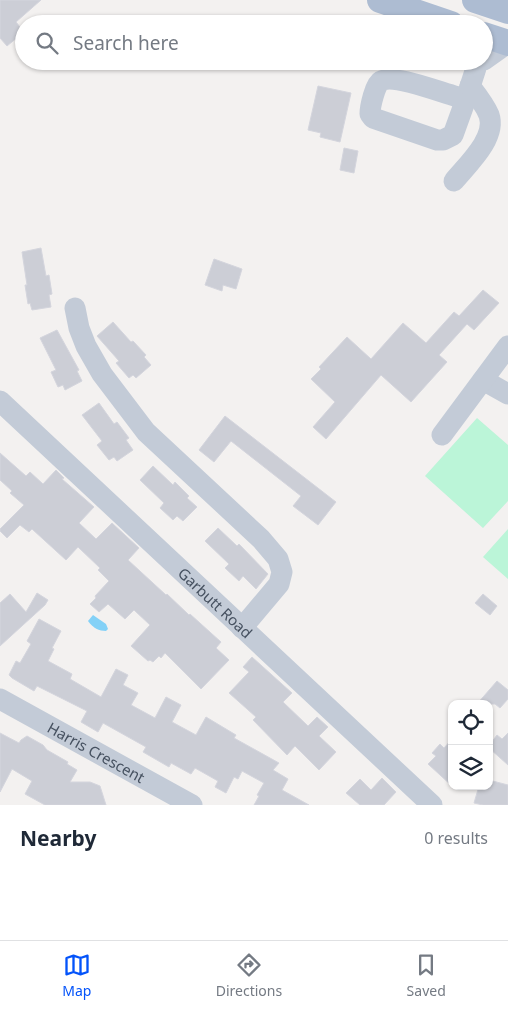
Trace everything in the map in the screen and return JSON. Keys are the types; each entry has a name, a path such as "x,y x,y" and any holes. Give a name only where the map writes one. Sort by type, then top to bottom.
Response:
{"main road":[{"path":"380,0 424,15"},
{"path":"475,0 508,11"},
{"path":"493,38 508,43"}],"street":[{"path":"493,57 508,43"},
{"path":"454,181 490,134 491,124 476,73"},
{"path":"75,308 79,328 86,346 102,374 146,432 261,539 278,559 282,572 279,584 242,628"},
{"path":"442,435 508,346"},
{"path":"483,380 508,394"},
{"name":"Garbutt Road","path":"0,401 432,805"},
{"name":"Harris Crescent","path":"0,699 192,805"}],"green space":[{"path":"477,418 508,445 508,501 483,528 425,476"},
{"path":"508,529 508,579 483,557"}],"water":[{"path":"93,615 106,624 108,629 106,631 96,629 88,621"}],"building":[{"path":"0,0 41,0 24,15 15,15 15,39 7,46 0,38"},
{"path":"318,86 351,93 340,142 320,137 321,133 308,130"},
{"path":"344,148 358,151 354,173 340,170"},
{"path":"41,248 46,276 49,275 52,294 49,295 51,307 32,310 30,303 28,304 22,252"},
{"path":"214,259 242,269 236,289 223,285 222,291 205,285"},
{"path":"483,290 499,303 474,330 467,324 439,355 447,362 411,402 381,375 326,439 313,427 335,402 311,379 321,369 319,367 347,337 371,359 403,323 426,343 454,312 459,316"},
{"path":"113,322 146,355 144,357 151,365 136,378 133,375 129,378 116,363 119,361 97,336"},
{"path":"57,330 79,370 77,371 82,381 65,390 63,385 58,387 51,372 56,370 40,338"},
{"path":"99,403 114,424 117,422 129,438 126,440 133,450 117,461 114,457 109,460 97,445 102,441 82,415"},
{"path":"225,416 336,502 318,525 293,506 301,496 231,441 214,462 199,450"},
{"path":"0,453 26,476 30,472 43,484 56,470 64,478 62,479 94,507 79,523 96,539 112,523 139,548 128,560 221,642 216,648 229,660 201,689 165,653 161,658 159,656 153,662 148,661 131,646 150,625 134,610 125,619 108,604 99,612 90,604 109,581 98,570 100,568 78,547 66,560 32,529 29,532 20,525 7,538 0,531 24,505 10,493 12,491 0,480"},
{"path":"153,466 173,485 175,482 189,496 187,498 197,507 183,521 177,516 173,520 160,508 164,503 140,480"},
{"path":"218,528 237,546 239,544 268,574 256,589 243,576 239,581 225,568 229,564 205,541"},
{"path":"37,593 48,600 45,605 0,646 0,603 10,594 26,612"},
{"path":"483,594 497,606 490,615 475,603"},
{"path":"39,619 61,631 48,661 72,674 70,679 101,697 116,669 128,675 123,685 138,693 131,705 155,718 166,697 181,705 172,722 196,735 206,717 236,735 234,738 279,763 273,770 288,779 282,790 309,805 254,805 264,783 242,771 238,779 234,777 226,793 215,787 218,781 195,768 191,774 171,763 169,767 143,752 146,747 103,723 98,732 81,722 87,711 37,686 34,691 12,678 9,675 16,661 20,663 31,644 27,641"},
{"path":"252,657 292,693 283,702 308,726 317,717 328,727 319,736 336,752 319,770 295,746 287,755 253,720 256,717 229,693 249,672 243,667"},
{"path":"497,681 508,690 508,699 500,708 493,704 493,700 480,700"},
{"path":"0,733 19,743 27,736 43,745 47,750 68,762 67,764 77,770 70,782 90,782 100,786 106,805 45,805 25,794 32,781 12,769 0,792"},
{"path":"508,733 508,765 493,752 493,740 497,735 502,739"},
{"path":"440,744 444,748 448,744 448,782 428,764 436,756 432,753"},
{"path":"382,778 396,792 384,805 360,805 346,793 360,779 371,790"},
{"path":"493,781 508,785 508,805 474,803 478,790 493,790"}]}
